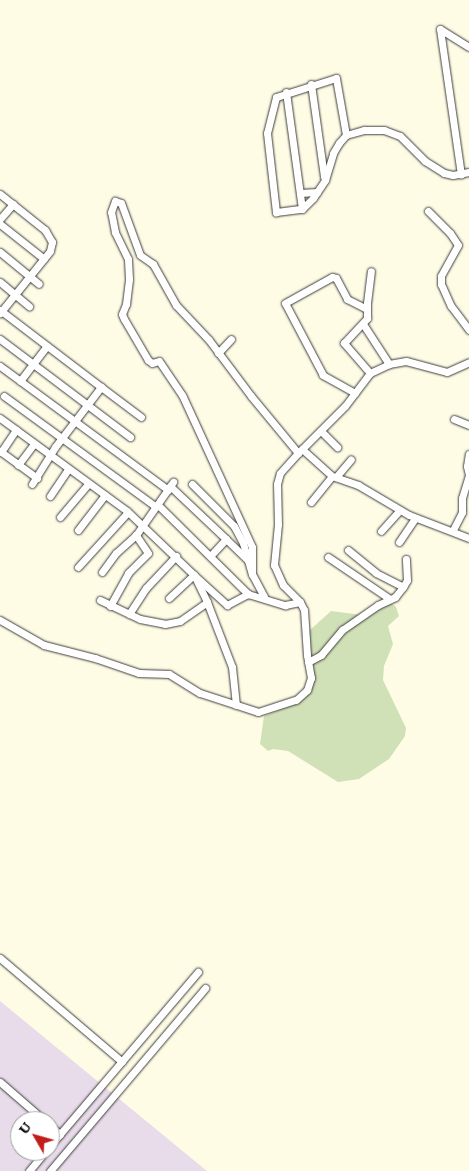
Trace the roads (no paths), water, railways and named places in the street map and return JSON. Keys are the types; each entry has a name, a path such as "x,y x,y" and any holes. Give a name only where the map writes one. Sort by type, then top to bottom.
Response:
{"street":[{"path":"461,174 440,29 469,47"},
{"path":"346,135 336,78 311,84 276,97 267,134 276,212 302,209 325,180 333,153 346,135 371,129 384,130 400,136 425,161 444,173 461,174 469,172"},
{"path":"311,84 325,180"},
{"path":"286,92 302,209"},
{"path":"300,193 317,192"},
{"path":"0,194 45,230 51,238 50,251 0,312 141,417"},
{"path":"252,574 252,547 182,395 159,361 152,362 148,360 122,314 129,279 128,259 115,232 111,212 115,201 121,203 140,255 153,264 176,305 203,333 300,451 334,477 358,485 415,518 453,530 469,538"},
{"path":"0,219 13,204"},
{"path":"428,211 450,232 458,245 442,276 441,284 451,306 469,330"},
{"path":"0,224 44,259"},
{"path":"0,252 39,284"},
{"path":"370,373 344,343 367,318 371,271"},
{"path":"355,393 323,375 285,303 332,277 336,278 347,299 367,309"},
{"path":"0,282 29,306"},
{"path":"363,324 389,364"},
{"path":"0,339 130,437"},
{"path":"218,353 231,339"},
{"path":"20,381 46,347"},
{"path":"0,620 44,644 95,658 139,673 169,674 200,693 258,712 296,700 304,694 311,678 308,662 306,618 300,602 283,585 274,565 278,524 278,480 280,473 321,431 370,373 389,364 416,362 448,372 469,362"},
{"path":"0,366 73,422 171,486 248,560"},
{"path":"16,430 0,451 35,481 61,439 101,387"},
{"path":"4,396 61,439 157,506 248,594 264,597 284,605 300,602"},
{"path":"0,418 128,512 227,606 248,594"},
{"path":"454,420 469,425"},
{"path":"321,431 337,447"},
{"path":"18,465 34,444"},
{"path":"453,530 462,512 462,498 469,475 466,466 469,454"},
{"path":"311,502 351,459"},
{"path":"50,496 68,469"},
{"path":"60,517 88,484"},
{"path":"192,484 234,526 243,543 252,574 264,597"},
{"path":"102,572 116,553 136,536 171,486"},
{"path":"78,530 105,495"},
{"path":"381,531 400,510"},
{"path":"78,567 128,512"},
{"path":"399,542 415,518"},
{"path":"110,606 128,573 148,553 136,536"},
{"path":"210,556 226,539"},
{"path":"348,550 376,573 403,587"},
{"path":"129,614 146,588 176,556"},
{"path":"328,557 390,599"},
{"path":"308,662 321,655 342,630 396,597 407,580 406,559"},
{"path":"169,598 194,575"},
{"path":"194,575 208,602 232,667 236,705"},
{"path":"100,600 140,619 173,624 208,602"},
{"path":"0,958 122,1062"},
{"path":"60,1134 198,972"},
{"path":"50,1171 205,988"},
{"path":"0,1082 33,1111"},
{"path":"28,1171 37,1161"}]}
